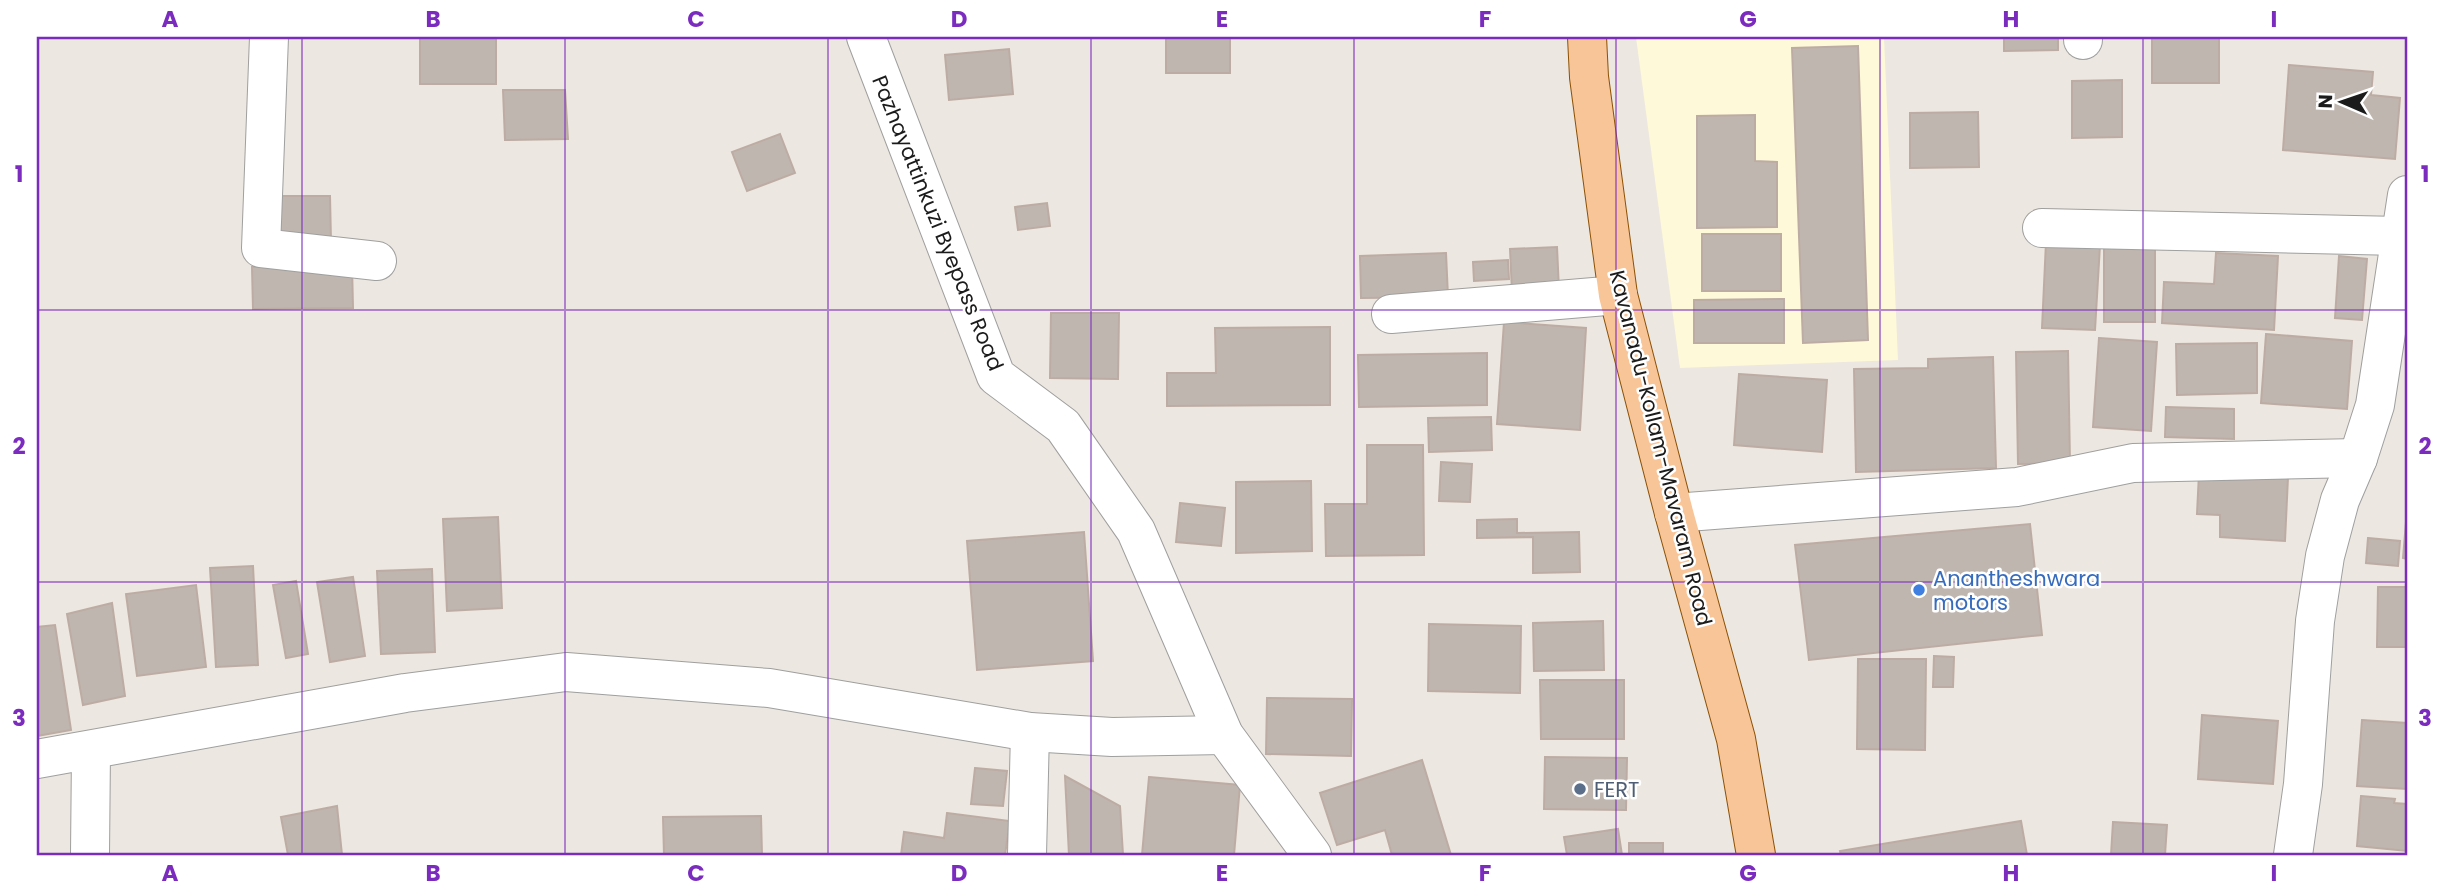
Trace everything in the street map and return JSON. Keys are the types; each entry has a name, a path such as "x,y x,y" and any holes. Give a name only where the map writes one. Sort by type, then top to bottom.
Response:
{"main road":[{"name":"Kavanadu-Kollam-Mavaram Road","path":"1587,37 1589,77 1618,295 1736,739 1756,855"}],"street":[{"path":"269,37 261,248 377,261"},
{"name":"Pazhayattinkuzi Byepass Road","path":"866,37 996,376 1063,426 1136,531 1224,736 1312,855"},
{"path":"2293,855 2303,784 2315,621 2325,555 2340,500 2358,458 2375,405 2399,304 2400,236 2407,195"},
{"path":"2042,228 2400,236"},
{"path":"1391,314 1618,295"},
{"path":"1674,513 2017,486 2133,463 2358,458"},
{"path":"37,759 405,693 566,672 769,688 1030,732 1112,737 1224,736"},
{"path":"1027,855 1030,732"},
{"path":"90,855 91,750"}],"shaded area":[{"path":"1636,37 1884,37 1898,360 1680,368"}],"building":[{"path":"420,37 496,37 496,84 420,84"},
{"path":"1166,37 1230,37 1230,73 1166,73"},
{"path":"2004,37 2058,37 2058,50 2004,51"},
{"path":"2152,37 2219,37 2219,83 2152,83"},
{"path":"1858,46 1868,340 1803,343 1792,48"},
{"path":"1009,49 1013,94 949,100 945,55"},
{"path":"2289,65 2373,72 2371,95 2400,98 2395,159 2283,150"},
{"path":"2122,80 2122,137 2072,138 2072,81"},
{"path":"503,90 565,90 568,139 505,140"},
{"path":"1978,112 1979,167 1910,168 1910,113"},
{"path":"1755,115 1755,161 1777,162 1777,227 1697,228 1697,116"},
{"path":"780,134 795,173 747,191 732,152"},
{"path":"275,196 330,196 331,241 276,242"},
{"path":"1047,203 1050,226 1018,230 1015,207"},
{"path":"1702,234 1781,234 1781,291 1702,291"},
{"path":"2046,242 2100,245 2095,330 2042,328"},
{"path":"2104,245 2155,245 2155,322 2104,322"},
{"path":"1557,247 1559,290 1512,292 1510,249"},
{"path":"1446,253 1448,297 1361,298 1360,256"},
{"path":"2216,253 2278,256 2274,330 2162,323 2164,282 2214,284"},
{"path":"2339,256 2367,259 2362,320 2335,318"},
{"path":"1508,260 1509,279 1474,281 1473,262"},
{"path":"352,265 353,308 253,309 252,267"},
{"path":"1784,299 1784,343 1694,343 1694,300"},
{"path":"1051,313 1119,313 1118,379 1050,378"},
{"path":"1504,322 1586,328 1580,430 1497,424"},
{"path":"1330,327 1330,405 1167,406 1167,373 1216,373 1215,328"},
{"path":"2266,334 2352,341 2347,409 2261,403"},
{"path":"2099,338 2157,342 2151,431 2093,427"},
{"path":"2257,343 2257,393 2177,395 2176,344"},
{"path":"2068,351 2070,463 2018,464 2016,352"},
{"path":"1487,353 1487,405 1359,407 1358,355"},
{"path":"1993,357 1996,468 1856,472 1854,369 1928,368 1928,359"},
{"path":"1739,374 1827,380 1822,452 1734,445"},
{"path":"2166,407 2234,409 2234,439 2165,437"},
{"path":"1491,417 1492,450 1429,452 1428,418"},
{"path":"1367,445 1423,445 1424,555 1326,556 1325,504 1367,504"},
{"path":"1441,462 1472,464 1470,502 1439,501"},
{"path":"2199,473 2288,477 2285,541 2220,537 2220,515 2197,514"},
{"path":"1311,481 1312,551 1236,553 1236,482"},
{"path":"1180,503 1225,508 1221,546 1176,542"},
{"path":"498,517 502,608 447,611 443,519"},
{"path":"1517,519 1517,533 1579,532 1580,572 1533,573 1533,537 1477,538 1477,520"},
{"path":"2407,522 2407,559 2403,558"},
{"name":"Anantheshwara motors","path":"2030,524 2042,635 1809,660 1795,545"},
{"path":"1084,532 1093,661 977,670 967,541"},
{"path":"2368,538 2400,541 2398,566 2366,563"},
{"path":"253,566 258,665 216,667 210,568"},
{"path":"432,569 435,652 381,654 377,571"},
{"path":"353,577 365,656 330,662 317,582"},
{"path":"296,581 308,654 286,658 273,585"},
{"path":"196,585 206,667 137,676 126,594"},
{"path":"2378,587 2407,587 2407,647 2377,647"},
{"path":"112,603 125,696 83,705 67,614"},
{"path":"1603,621 1604,670 1534,671 1533,623"},
{"path":"1429,624 1521,626 1520,693 1428,691"},
{"path":"55,625 71,730 37,736 37,627"},
{"path":"1934,656 1954,657 1953,687 1933,687"},
{"path":"1858,659 1926,659 1925,750 1857,749"},
{"path":"1540,680 1624,680 1624,739 1541,739"},
{"path":"1267,698 1352,699 1351,756 1266,754"},
{"path":"2202,715 2278,721 2273,784 2198,779"},
{"path":"2362,720 2407,723 2407,789 2357,786"},
{"path":"1545,757 1627,758 1626,810 1544,809"},
{"path":"1422,760 1451,855 1392,855 1385,830 1337,845 1320,793"},
{"path":"975,768 1007,771 1003,806 971,804"},
{"path":"1065,776 1120,806 1123,855 1069,855"},
{"path":"1149,777 1240,785 1234,855 1142,855"},
{"path":"2361,796 2395,799 2394,803 2407,804 2407,851 2357,846"},
{"path":"337,806 342,855 288,855 281,817"},
{"path":"947,813 1010,821 1005,855 901,855 904,832 944,838"},
{"path":"761,816 762,855 664,855 663,817"},
{"path":"2021,821 2027,855 1841,855 1840,851"},
{"path":"2113,822 2167,825 2165,855 2111,855"},
{"path":"1618,829 1622,855 1567,855 1564,837"},
{"path":"1629,843 1663,843 1663,855 1629,855"}],"place":[{"name":"Anantheshwara motors","path":"1919,590"},
{"name":"FERT","path":"1580,789"}]}
